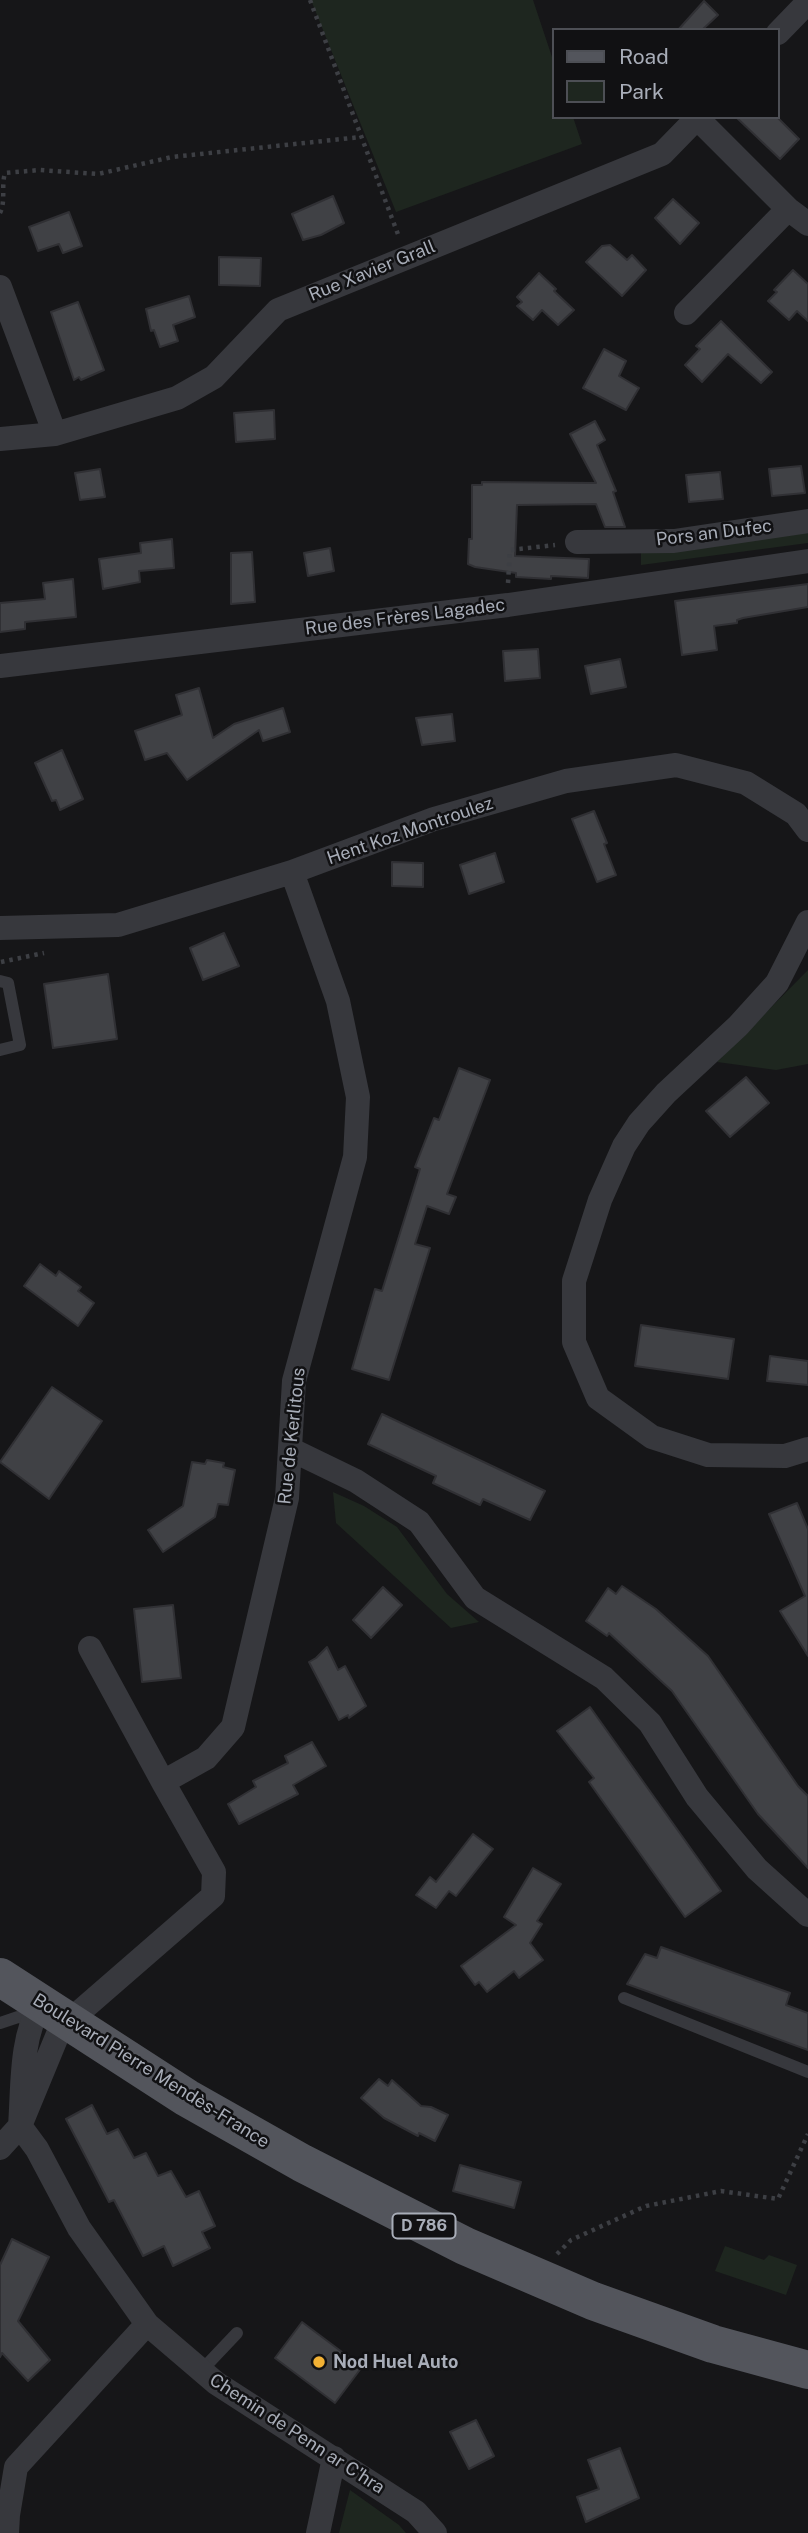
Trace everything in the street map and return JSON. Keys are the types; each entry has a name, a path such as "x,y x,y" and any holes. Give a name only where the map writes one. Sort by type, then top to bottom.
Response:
{"main road":[{"name":"Boulevard Pierre Mendès-France","path":"0,1977 46,2015 187,2098 290,2157 465,2246 593,2301 712,2344 808,2370"}],"street":[{"path":"780,31 808,2"},
{"name":"Rue Xavier Grall","path":"0,439 54,434 177,398 214,377 278,310 662,153 697,119"},
{"path":"699,119 788,209 808,224"},
{"path":"686,313 788,209"},
{"path":"0,287 54,434"},
{"name":"Pors an Dufec","path":"577,542 674,541 808,521"},
{"name":"Rue des Frères Lagadec","path":"0,666 508,606 808,561"},
{"name":"Hent Koz Montroulez","path":"0,929 118,925 292,872 434,819 566,781 676,765 746,783 796,814 808,830"},
{"name":"Rue de Kerlitous","path":"163,1782 206,1758 233,1727 287,1498 295,1381 355,1157 358,1097 338,1001 292,872"},
{"path":"808,922 777,983 738,1026 666,1093 639,1123 624,1146 600,1200 573,1282 574,1342 598,1398 652,1437 708,1455 785,1456 808,1449"},
{"path":"290,1449 356,1481 419,1522 475,1598 604,1678 650,1723 697,1797 757,1870 808,1915"},
{"path":"20,2126 24,2056 46,2015 212,1896 214,1872 90,1648"},
{"path":"0,2148 20,2126 58,2034 46,2015"},
{"name":"Chemin de Penn ar C'hra","path":"20,2126 37,2149 79,2228 147,2324 216,2383 416,2512 435,2533"},
{"path":"7,2533 16,2467 147,2324"},
{"path":"318,2533 334,2458"}],"lane":[{"path":"0,1050 20,1045 4,982"},
{"path":"624,1998 808,2072"},
{"path":"0,2023 18,2017 46,2015"},
{"path":"201,2371 237,2333"}],"path":[{"path":"310,0 407,257"},
{"path":"0,213 3,207 5,173 13,171 98,174 172,157 361,137"},
{"path":"508,606 510,550 577,542"},
{"path":"4,982 1,962 48,952"},
{"path":"554,2257 571,2240 646,2207 721,2191 778,2199 808,2134"}],"green space":[{"path":"311,0 533,0 552,57 552,119 574,119 582,144 396,212"},
{"path":"808,531 808,543 641,565 641,551"},
{"path":"808,970 808,1064 776,1070 717,1062"},
{"path":"333,1492 364,1506 397,1527 447,1594 479,1622 451,1628 336,1523"},
{"path":"725,2246 764,2260 769,2255 797,2265 786,2295 715,2271"},
{"path":"350,2490 399,2525 406,2533 339,2533"}],"building":[{"path":"704,1 718,15 704,28 680,28"},
{"path":"738,119 779,119 799,139 780,159"},
{"path":"333,196 344,223 321,235 303,240 292,214"},
{"path":"673,199 699,223 680,244 655,218"},
{"path":"69,212 82,246 63,253 59,244 38,251 29,227"},
{"path":"610,245 627,260 632,255 646,270 622,296 586,262 602,246"},
{"path":"219,257 261,258 260,286 219,285"},
{"path":"793,270 808,284 808,321 797,311 789,320 768,301 777,292 774,290"},
{"path":"539,273 574,310 558,325 542,310 533,320 517,306 522,302 517,297"},
{"path":"189,296 195,317 173,325 178,341 160,347 154,330 151,331 146,309"},
{"path":"78,302 104,370 81,380 79,377 74,380 51,312"},
{"path":"721,321 772,372 761,383 728,354 702,382 685,365 700,349 696,346"},
{"path":"604,349 626,361 619,376 639,388 626,410 583,388"},
{"path":"274,410 275,439 236,442 234,413"},
{"path":"595,421 605,440 597,445 616,491 613,492 625,527 605,527 596,504 517,505 515,556 589,559 588,578 516,577 516,573 468,564 469,539 472,539 472,485 482,485 482,482 596,483 570,434"},
{"path":"801,466 805,493 772,496 769,469"},
{"path":"100,469 105,497 80,500 75,473"},
{"path":"720,472 723,499 689,502 686,475"},
{"path":"172,539 174,568 139,571 140,582 103,589 99,559 141,553 140,543"},
{"path":"330,548 334,571 308,576 304,553"},
{"path":"252,552 255,602 231,604 231,553"},
{"path":"73,579 76,617 25,622 25,629 0,632 0,603 45,599 43,583"},
{"path":"808,584 808,607 714,626 717,650 682,655 675,601"},
{"path":"538,649 540,678 505,681 503,651"},
{"path":"620,659 626,687 591,694 585,666"},
{"path":"199,688 213,738 234,724 283,708 290,732 263,741 259,730 187,780 167,753 145,760 135,731 182,715 176,695"},
{"path":"452,714 455,741 422,745 416,718"},
{"path":"62,750 83,799 60,810 56,800 52,801 35,763"},
{"path":"594,811 616,875 597,882 572,819"},
{"path":"495,853 504,882 469,894 460,865"},
{"path":"392,862 423,863 423,887 392,886"},
{"path":"224,933 239,966 203,980 190,948"},
{"path":"108,974 117,1039 53,1048 44,984"},
{"path":"459,1068 490,1080 447,1194 456,1197 449,1214 427,1206 415,1244 430,1248 389,1380 352,1369 375,1289 382,1291 420,1169 415,1167 434,1118 439,1120"},
{"path":"746,1077 769,1103 730,1137 706,1111"},
{"path":"40,1264 56,1276 59,1271 81,1287 78,1291 94,1303 78,1326 24,1286"},
{"path":"641,1325 734,1339 728,1379 635,1366"},
{"path":"770,1356 808,1361 808,1385 767,1381"},
{"path":"52,1387 102,1421 49,1499 0,1462"},
{"path":"382,1414 545,1491 530,1520 483,1499 480,1505 433,1483 436,1476 368,1444"},
{"path":"207,1460 224,1463 223,1467 235,1470 228,1505 218,1504 215,1517 163,1552 148,1530 183,1506 192,1462 205,1464"},
{"path":"797,1503 808,1529 808,1656 780,1611 805,1596 769,1514"},
{"path":"622,1586 656,1609 708,1656 798,1786 808,1796 808,1868 758,1814 672,1691 609,1633 607,1636 586,1621 608,1588 616,1594"},
{"path":"383,1587 402,1605 371,1638 353,1620"},
{"path":"173,1605 181,1678 142,1682 134,1609"},
{"path":"327,1647 338,1670 345,1666 366,1706 349,1718 348,1715 339,1720 309,1662"},
{"path":"590,1707 721,1891 685,1917 589,1782 594,1778 557,1731"},
{"path":"312,1742 326,1766 293,1785 298,1794 239,1824 228,1804 256,1787 253,1781 288,1763 285,1756"},
{"path":"473,1834 493,1849 456,1896 449,1891 436,1908 416,1895 430,1877 436,1882"},
{"path":"533,1868 561,1884 537,1921 542,1924 530,1943 543,1960 519,1978 514,1971 487,1992 479,1982 475,1985 461,1966 516,1925 504,1917"},
{"path":"661,1947 790,1993 786,2005 808,2013 808,2050 627,1984 645,1954 657,1958"},
{"path":"379,2079 388,2086 392,2080 421,2106 431,2107 448,2115 435,2141 419,2133 418,2136 384,2118 361,2098"},
{"path":"92,2105 107,2134 118,2129 134,2158 146,2153 158,2176 171,2171 186,2197 199,2191 215,2226 202,2232 210,2248 173,2266 164,2246 143,2256 114,2200 109,2202 66,2119"},
{"path":"460,2165 521,2182 514,2208 453,2191"},
{"path":"12,2239 49,2257 18,2321 50,2360 28,2381 2,2353 0,2357 0,2265"},
{"name":"Nod Huel Auto","path":"302,2322 362,2367 335,2403 275,2358"},
{"path":"476,2420 494,2456 469,2469 450,2432"},
{"path":"620,2448 639,2498 586,2522 577,2497 599,2489 588,2460"}],"place":[{"name":"Nod Huel Auto","path":"319,2362"}]}
